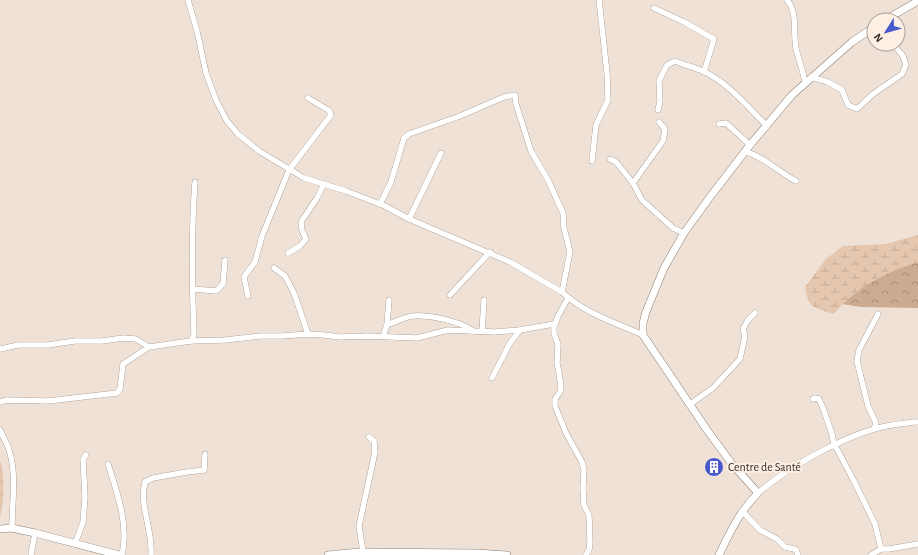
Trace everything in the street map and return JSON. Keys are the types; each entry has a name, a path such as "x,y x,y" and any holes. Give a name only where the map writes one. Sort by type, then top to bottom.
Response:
{"main road":[{"path":"899,12 918,1"},
{"path":"720,555 742,511 758,493 732,464 689,405 642,335 646,312 654,289 684,232 750,145 805,82 852,42 866,32"},
{"path":"0,529 12,528 35,533 98,552 118,555"},
{"path":"328,555 363,552 476,553 507,555"}],"street":[{"path":"188,0 211,90 223,115 242,138 259,151 308,180 346,191 380,204 409,219 490,252 523,269 562,292 568,298 605,318 642,335"},
{"path":"592,161 596,126 608,100 607,73 599,0"},
{"path":"787,0 790,3 793,13 796,48 805,82"},
{"path":"654,8 684,22 714,39 704,72"},
{"path":"811,77 828,82 842,90 848,105 857,109 873,94 902,74 906,65 903,56 900,52"},
{"path":"658,110 660,101 659,81 667,65 675,61 704,72 725,85 766,126"},
{"path":"380,204 391,182 404,138 409,134 460,116 504,97 515,95 516,104 531,151 548,180 563,213 564,228 570,252 562,292"},
{"path":"248,296 244,277 255,262 262,236 289,170 330,115 328,110 308,98"},
{"path":"633,183 663,141 665,129 659,122"},
{"path":"720,124 726,123 750,145"},
{"path":"746,152 756,155 784,175 796,180"},
{"path":"409,219 441,153"},
{"path":"610,159 616,162 633,183 642,200 673,228 684,232"},
{"path":"191,341 194,335 193,289 195,182"},
{"path":"288,253 300,246 306,239 302,230 301,222 317,198 324,184"},
{"path":"450,295 490,252"},
{"path":"193,289 216,291 223,284 225,260"},
{"path":"274,268 285,276 299,305 308,334"},
{"path":"568,298 554,324 554,334 558,344 557,363 561,387 560,392 555,399 556,406 566,433 582,462 584,470 584,505 589,515 590,543 589,550 586,555"},
{"path":"383,336 387,325 389,300"},
{"path":"482,331 484,300"},
{"path":"689,405 713,388 740,359 745,336 743,329 748,320 755,313"},
{"path":"874,429 876,423 868,406 856,361 859,350 878,314"},
{"path":"387,325 413,316 429,317 457,322 474,331"},
{"path":"0,402 7,400 48,400 117,393 120,388 123,364 149,347 191,341 225,340 252,336 308,334 340,338 383,336 416,338 441,331 495,332 520,330 554,324"},
{"path":"492,378 510,343 520,330"},
{"path":"0,349 18,345 48,345 75,341 102,341 123,338 136,339 149,347"},
{"path":"813,398 819,399 832,434 834,446 876,524 881,549"},
{"path":"758,493 786,471 834,446 874,429 918,422"},
{"path":"0,430 9,449 12,460 12,528"},
{"path":"363,552 359,526 376,452 374,440 369,437"},
{"path":"151,555 152,544 144,501 145,482 153,478 204,470 205,454"},
{"path":"75,544 83,522 85,497 83,459 86,455"},
{"path":"108,464 122,518 125,542 122,555"},
{"path":"742,511 760,530 777,539 785,547 794,548 798,555"},
{"path":"31,555 35,533"},
{"path":"871,555 881,549 918,544"}],"green space":[{"path":"918,235 918,262 883,276 862,288 843,304 834,314 817,309 810,304 805,287 826,259 843,246 886,244"},
{"path":"918,262 918,308 861,307 842,304 864,286 896,269"},
{"path":"0,460 3,473 3,488 0,517"}],"place":[{"name":"Centre de Santé","path":"714,467"}]}
